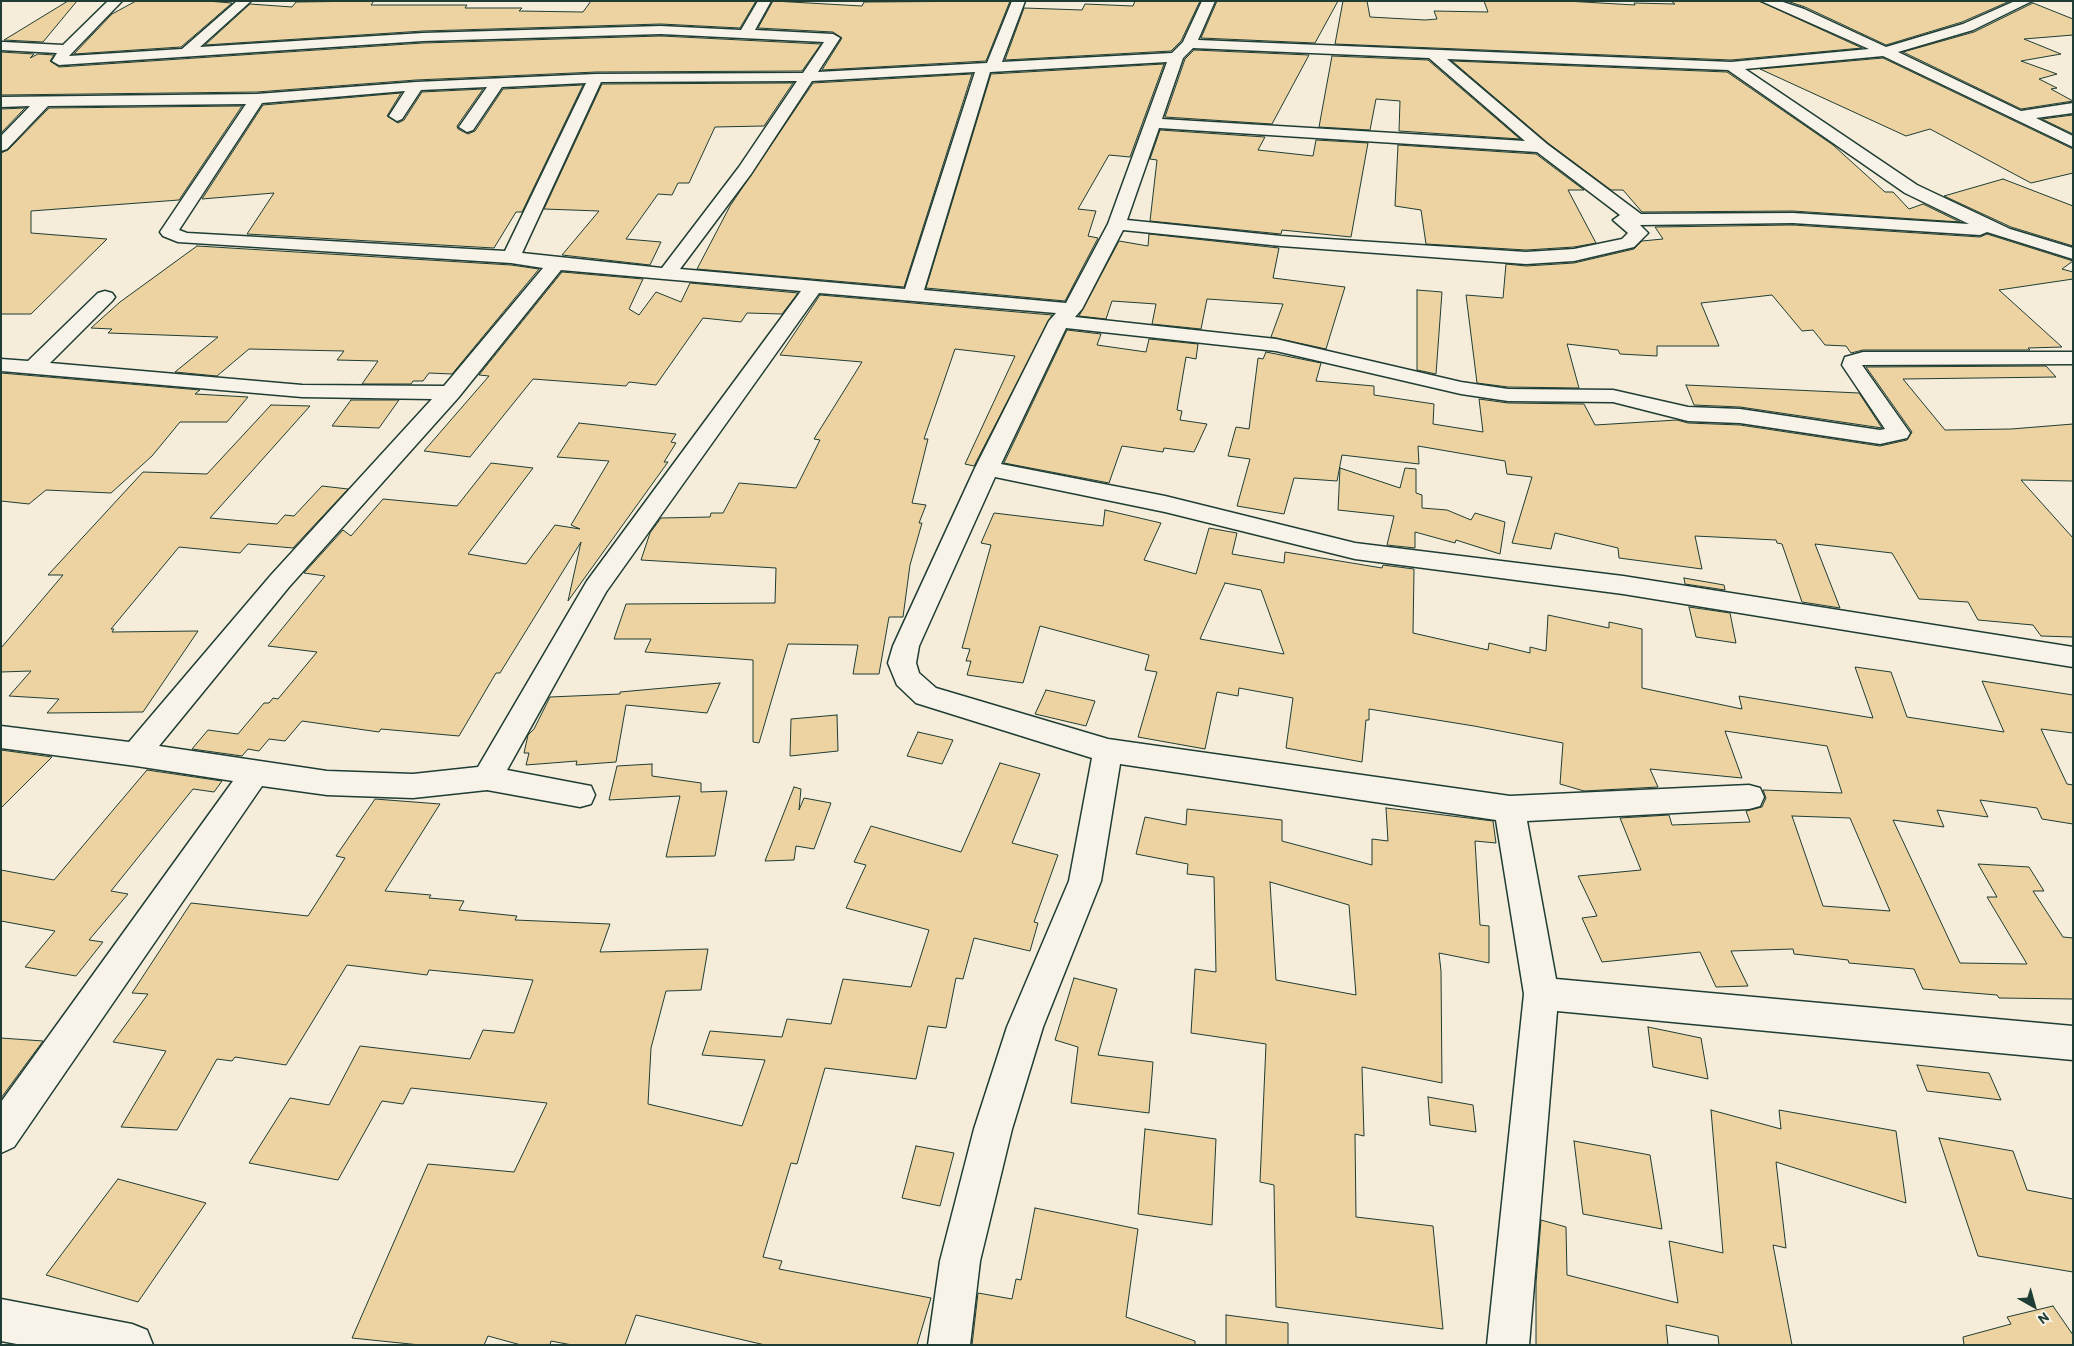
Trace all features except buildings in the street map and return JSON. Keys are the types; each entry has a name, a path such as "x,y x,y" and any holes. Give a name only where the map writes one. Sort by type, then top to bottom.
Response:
{"street":[{"path":"116,1 67,49 59,61 423,36 661,30 833,38 745,170 667,274"},
{"path":"185,52 245,1"},
{"path":"746,33 765,1"},
{"path":"992,67 1019,1"},
{"path":"1209,1 1183,51 1117,224 1065,315 987,468 906,646 902,663 906,678 926,696 1108,751 1510,809 1749,797"},
{"path":"1767,1 1799,12 2073,142"},
{"path":"1,102 257,99 416,86 596,78 806,77 992,67 1183,51 1435,56 1731,66 1883,52 1968,27 2026,1"},
{"path":"4,46 67,49"},
{"path":"1435,56 1541,147 1635,218 1622,220"},
{"path":"1731,66 1911,189 1940,205 2004,233 2073,254"},
{"path":"913,294 935,229 980,76 984,69 992,67"},
{"path":"510,256 596,78"},
{"path":"467,127 497,83"},
{"path":"397,116 416,86"},
{"path":"257,99 169,232 184,238 510,256 556,264 913,294 1276,344 1461,388 1488,392 1515,395 1612,396 1688,414 1740,416 1880,437 1899,434 1852,365 1852,361 1863,358 2073,358"},
{"path":"1,146 44,102"},
{"path":"2018,116 2073,108"},
{"path":"1154,123 1541,147"},
{"path":"1921,225 1940,205"},
{"path":"1622,220 1793,218 1921,225 2004,233"},
{"path":"1117,224 1281,241 1526,258 1574,255 1628,243 1639,233 1622,220"},
{"path":"136,754 280,581 450,393 556,264"},
{"path":"487,778 596,587 815,285"},
{"path":"34,367 105,297"},
{"path":"1,365 302,391 450,393"},
{"path":"987,468 1165,504 1355,551 1622,585 2073,657"},
{"path":"1,737 136,754 327,783 413,786 487,778 580,795"},
{"path":"949,1345 960,1261 993,1129 1024,1027 1085,881 1108,751"},
{"path":"1,1134 255,773"},
{"path":"1508,1345 1540,994 1510,809"},
{"path":"1540,994 2073,1043"},
{"path":"1,1320 132,1345"}]}
